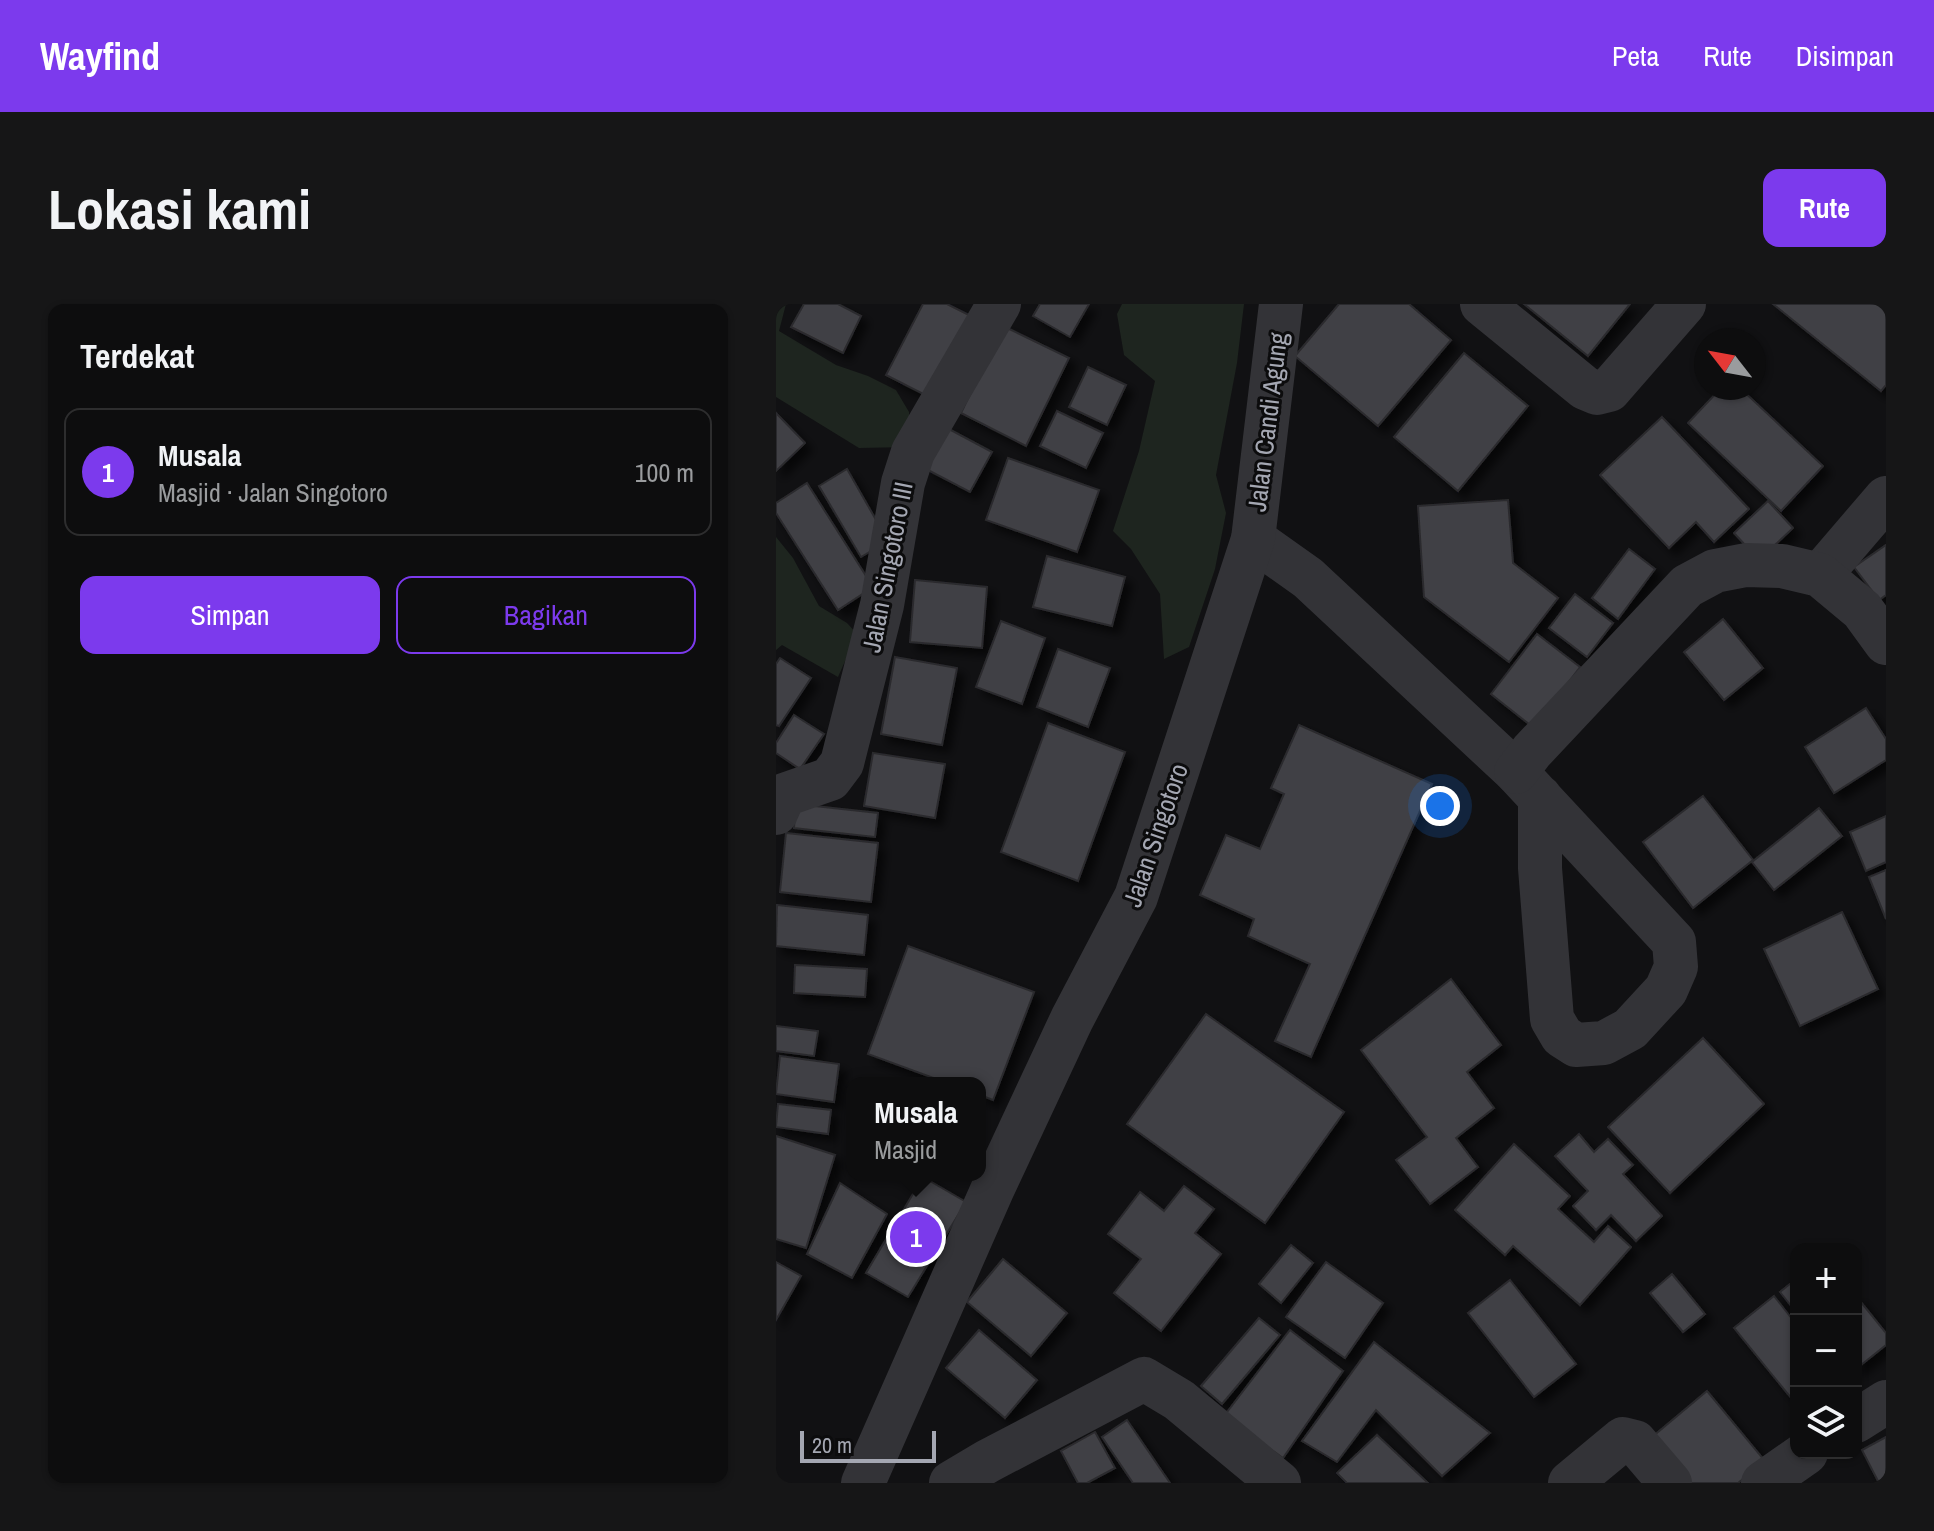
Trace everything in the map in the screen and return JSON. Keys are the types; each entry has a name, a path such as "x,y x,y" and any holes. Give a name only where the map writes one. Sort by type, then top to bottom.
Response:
{"street":[{"name":"Jalan Singotoro III","path":"776,813 784,795 830,779 842,763 882,605 908,466 913,452 999,304"},
{"name":"Jalan Candi Agung","path":"1253,539 1281,304"},
{"path":"1482,304 1585,388 1597,393 1609,390 1684,304"},
{"path":"1820,575 1886,498"},
{"path":"1253,539 1308,578 1528,785 1674,942 1676,967 1666,990 1630,1029 1604,1043 1576,1045 1562,1036 1552,1019 1540,868 1528,785 1532,751 1687,586 1715,571 1746,565 1782,566 1820,575 1862,610 1886,643"},
{"name":"Jalan Singotoro","path":"863,1483 1006,1160 1072,1019 1136,897 1253,539"},
{"path":"951,1483 1144,1379 1179,1400 1279,1483"},
{"path":"1862,1417 1886,1402"},
{"path":"1570,1483 1623,1439 1635,1442 1670,1483"}],"shaded area":[{"path":"776,304 786,304 779,331 836,365 896,390 909,412 909,447 859,448 776,397"},
{"path":"1122,304 1244,304 1237,363 1216,475 1226,513 1215,569 1189,647 1164,659 1160,594 1131,549 1113,531 1139,451 1155,381 1124,355 1117,314"},
{"path":"776,537 793,558 819,606 847,623 857,634 838,677 782,645 776,650"}],"building":[{"path":"804,304 838,304 861,316 843,353 791,327"},
{"path":"923,304 947,304 975,318 933,399 886,375"},
{"path":"1040,304 1089,304 1070,337 1033,316"},
{"path":"1339,304 1409,304 1451,340 1378,426 1295,356"},
{"path":"1524,304 1630,304 1588,356"},
{"path":"1773,304 1886,304 1886,385 1881,391"},
{"path":"1003,326 1069,358 1026,446 961,413"},
{"path":"1464,353 1528,406 1458,491 1394,437"},
{"path":"1088,367 1126,385 1107,425 1069,407"},
{"path":"1710,400 1753,400 1823,466 1781,511 1688,423"},
{"path":"1057,411 1103,433 1086,468 1040,446"},
{"path":"776,413 805,443 776,471"},
{"path":"1662,417 1749,509 1714,542 1696,522 1669,548 1600,475"},
{"path":"947,428 992,452 970,492 926,469"},
{"path":"1008,458 1099,490 1077,552 986,520"},
{"path":"847,469 888,541 861,557 819,486"},
{"path":"807,483 873,587 838,610 776,513 776,503"},
{"path":"1508,500 1513,563 1558,598 1509,662 1424,597 1418,506"},
{"path":"1768,501 1793,528 1759,560 1734,533"},
{"path":"1886,545 1886,595 1879,600 1854,567"},
{"path":"1629,549 1655,569 1618,619 1592,598"},
{"path":"1047,556 1125,577 1112,626 1033,607"},
{"path":"915,580 987,587 982,648 910,642"},
{"path":"1575,594 1613,623 1587,657 1549,628"},
{"path":"1723,619 1763,668 1724,700 1684,652"},
{"path":"1001,621 1045,638 1022,704 976,687"},
{"path":"1537,634 1580,667 1534,728 1491,694"},
{"path":"1058,649 1110,668 1088,727 1037,707"},
{"path":"895,657 957,668 942,745 881,734"},
{"path":"780,658 811,678 779,726 776,725 776,664"},
{"path":"1866,708 1886,739 1886,760 1834,793 1805,747"},
{"path":"794,715 824,734 800,769 776,753 776,743"},
{"path":"1048,723 1125,752 1078,881 1001,852"},
{"path":"1299,725 1432,784 1311,1057 1275,1041 1310,964 1248,936 1254,919 1200,895 1226,835 1260,849 1284,794 1271,788"},
{"path":"873,753 945,764 935,818 864,806"},
{"path":"1703,796 1753,860 1693,908 1643,842"},
{"path":"796,804 878,813 875,837 794,828"},
{"path":"1819,808 1842,836 1774,890 1752,862"},
{"path":"1886,816 1886,862 1866,871 1850,832"},
{"path":"786,833 878,843 871,902 780,892"},
{"path":"1886,870 1886,919 1869,877"},
{"path":"777,905 868,915 864,955 776,946"},
{"path":"1842,912 1878,989 1800,1026 1764,949"},
{"path":"908,946 1034,992 993,1100 986,1097 986,1077 931,1077 868,1054"},
{"path":"795,965 867,969 865,997 794,993"},
{"path":"1451,979 1501,1045 1467,1072 1494,1108 1456,1138 1478,1167 1430,1204 1396,1160 1427,1137 1361,1050"},
{"path":"1206,1014 1344,1112 1265,1223 1127,1124"},
{"path":"776,1026 818,1031 814,1056 776,1051"},
{"path":"1703,1038 1764,1104 1670,1193 1608,1127"},
{"path":"780,1056 839,1064 834,1102 776,1094"},
{"path":"778,1104 831,1110 828,1134 776,1127"},
{"path":"1579,1134 1594,1152 1608,1139 1633,1165 1623,1174 1662,1216 1636,1241 1611,1215 1596,1230 1573,1206 1588,1191 1555,1156"},
{"path":"776,1136 835,1155 806,1248 776,1239"},
{"path":"1514,1144 1570,1196 1558,1209 1594,1242 1608,1226 1631,1247 1580,1305 1513,1246 1505,1255 1455,1210"},
{"path":"921,1181 930,1181 966,1202 908,1297 866,1273"},
{"path":"840,1183 887,1214 852,1278 807,1254"},
{"path":"1184,1186 1214,1209 1195,1233 1221,1254 1161,1331 1114,1293 1141,1259 1108,1234 1140,1192 1164,1211"},
{"path":"1291,1245 1313,1263 1281,1303 1259,1284"},
{"path":"1003,1259 1067,1313 1031,1356 967,1302"},
{"path":"776,1262 801,1276 776,1320"},
{"path":"1326,1262 1383,1303 1345,1358 1286,1317"},
{"path":"1672,1274 1705,1314 1683,1332 1650,1293"},
{"path":"1510,1280 1576,1364 1534,1397 1468,1313"},
{"path":"1790,1284 1790,1304 1780,1292"},
{"path":"1774,1296 1790,1316 1790,1397 1734,1328"},
{"path":"1862,1303 1886,1333 1886,1345 1862,1364"},
{"path":"1259,1318 1280,1335 1222,1404 1201,1386"},
{"path":"979,1330 1037,1380 1005,1418 946,1368"},
{"path":"1290,1330 1343,1371 1283,1458 1224,1416"},
{"path":"1374,1342 1490,1433 1442,1476 1376,1410 1337,1462 1302,1441"},
{"path":"1707,1391 1765,1461 1738,1483 1678,1483 1645,1443"},
{"path":"1127,1420 1170,1483 1133,1483 1102,1437"},
{"path":"1095,1432 1115,1468 1087,1483 1078,1483 1061,1451"},
{"path":"1377,1435 1428,1483 1347,1483 1337,1473"},
{"path":"1886,1437 1886,1483 1879,1483 1862,1450"}],"place":[{"name":"Musala","path":"916,1237"}]}
